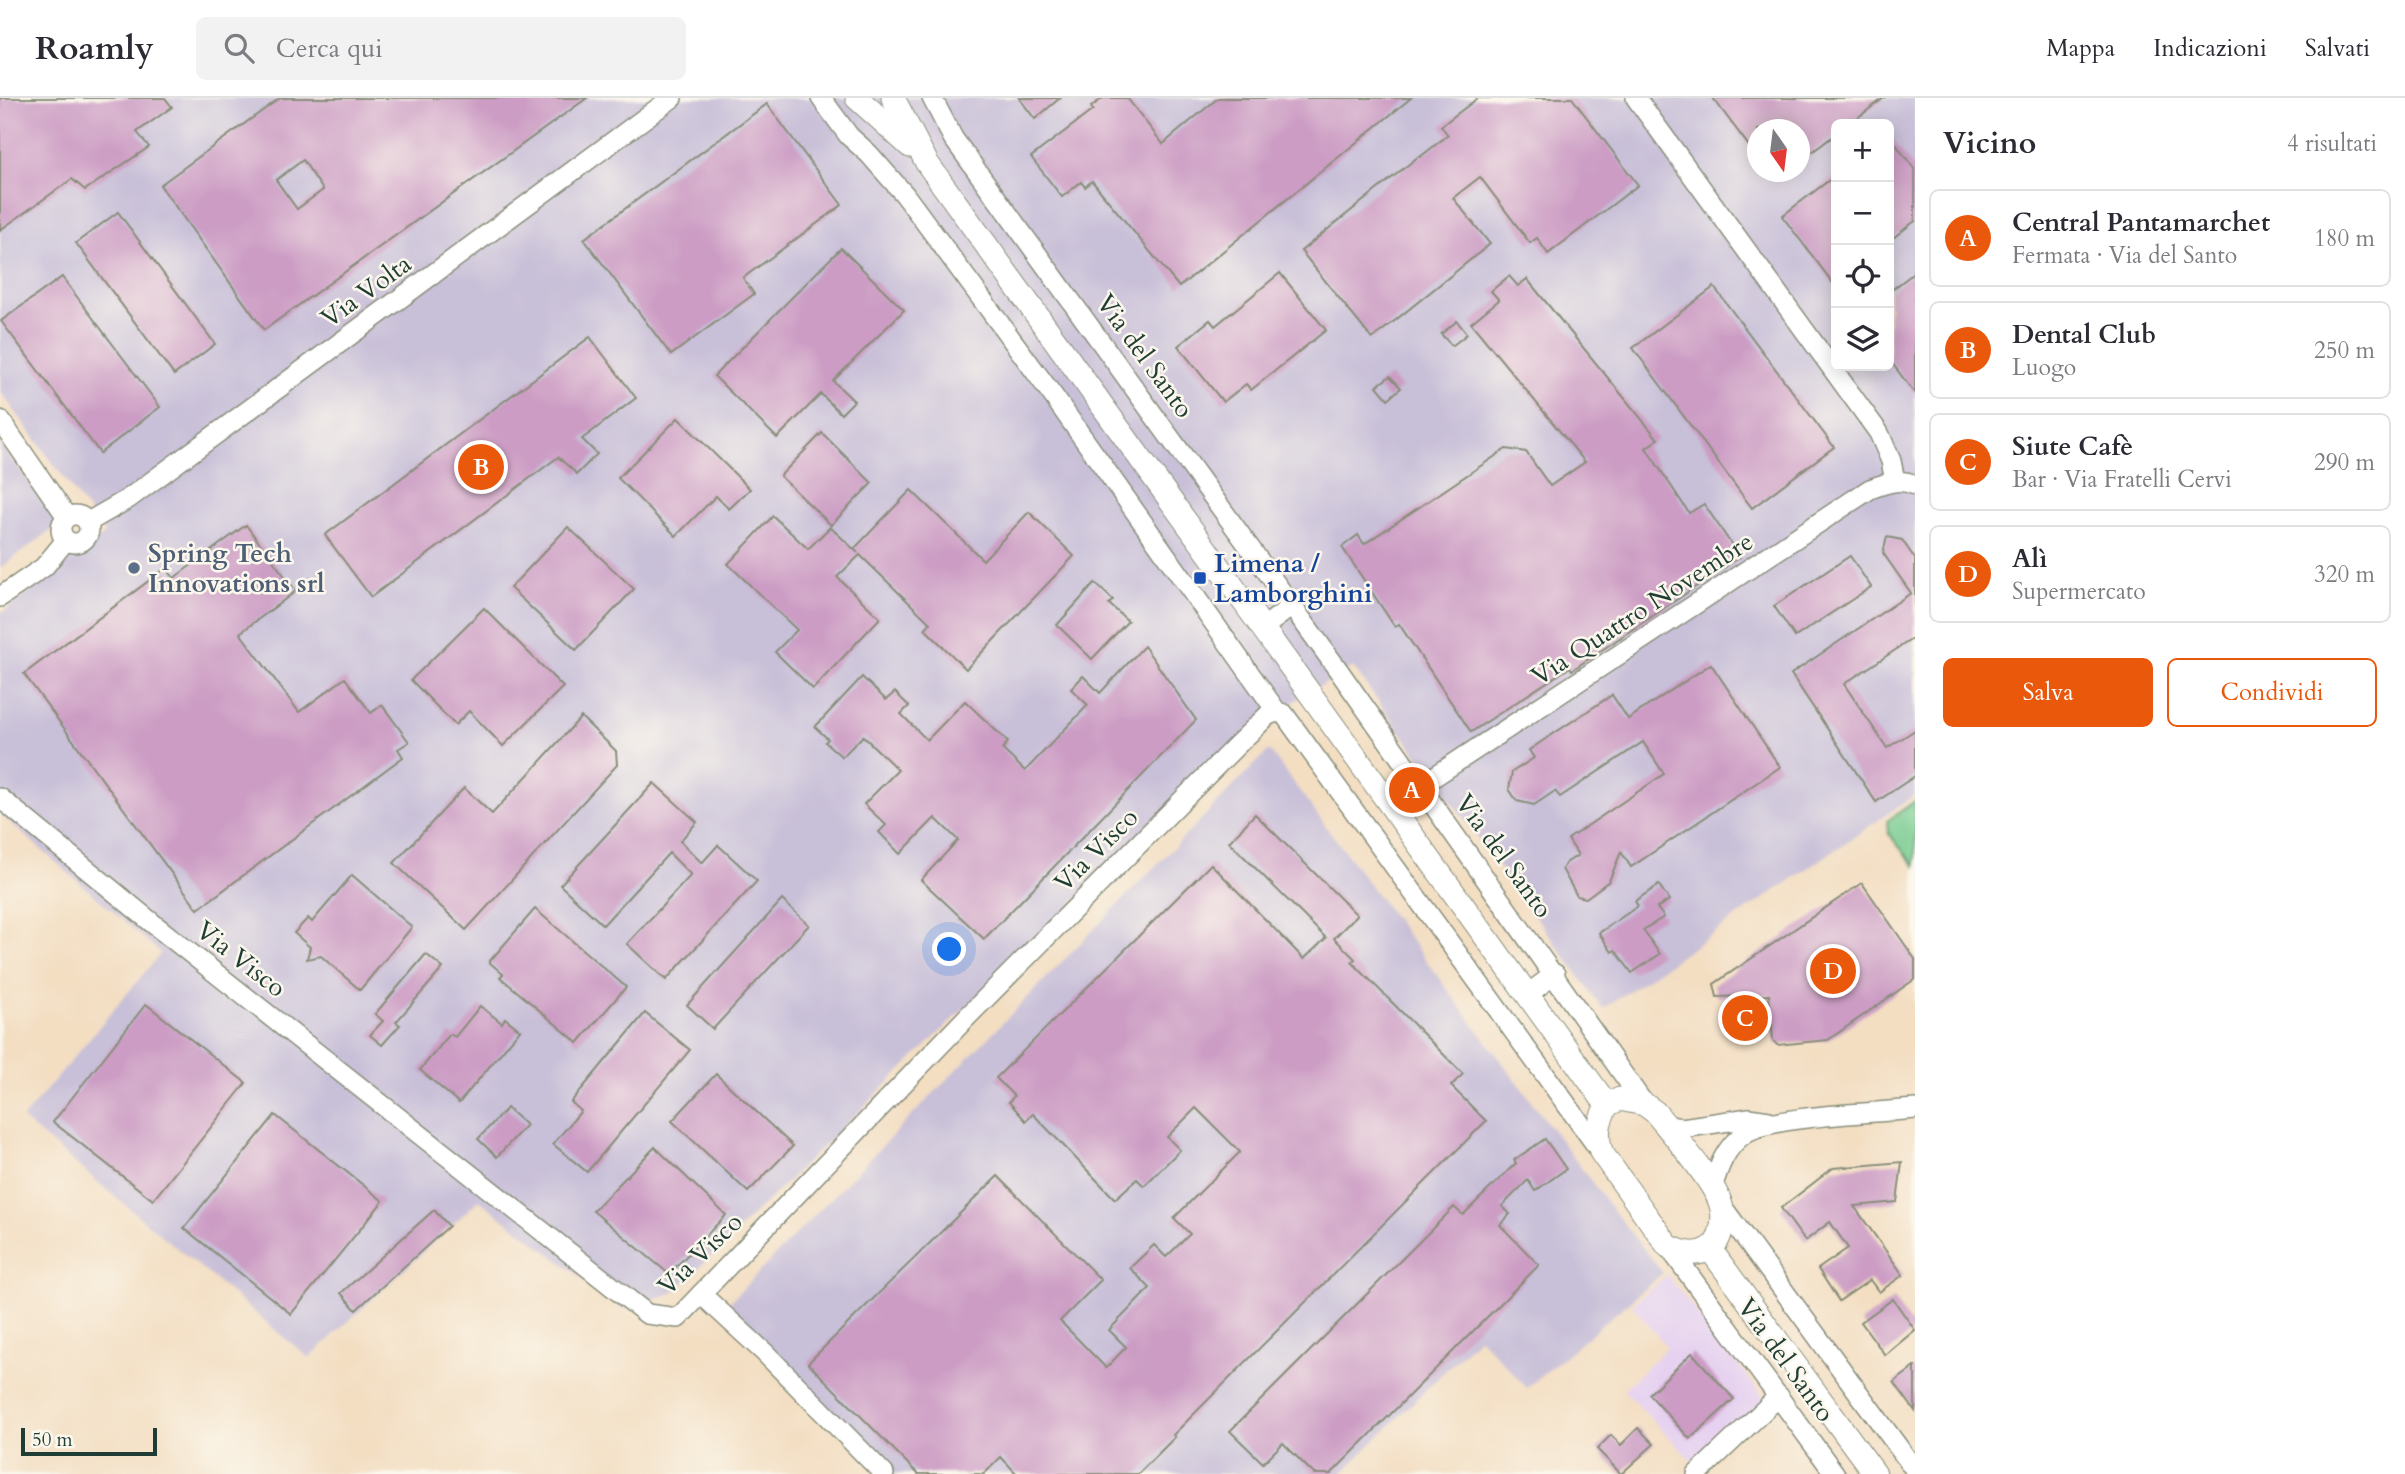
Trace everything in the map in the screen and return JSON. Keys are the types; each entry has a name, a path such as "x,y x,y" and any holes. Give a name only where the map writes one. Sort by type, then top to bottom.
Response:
{"street":[{"name":"Via Volta","path":"0,597 44,567 66,540 76,543 86,538 89,533 88,522 117,507 673,98"},
{"name":"Via del Santo","path":"821,98 849,136 869,154 905,195 1046,386 1277,712 1284,714 1835,1474"},
{"path":"857,98 927,163"},
{"path":"892,98 927,163 1607,1105"},
{"path":"1636,98 1879,433 1891,460 1895,481 1905,480 1915,485"},
{"name":"Via del Santo","path":"935,103 953,138 1292,607 1644,1104 1655,1112 1665,1125 1915,1471"},
{"path":"0,420 67,517"},
{"name":"Via Quattro Novembre","path":"1420,786 1870,489 1895,481"},
{"path":"66,540 60,528 67,517 79,515 88,522"},
{"path":"1264,627 1292,607"},
{"name":"Via Visco","path":"0,798 156,926 647,1314 678,1318 979,1004 1235,747 1268,715 1277,712"},
{"path":"1528,995 1555,975"},
{"path":"1601,1152 1597,1133 1607,1105 1620,1099 1644,1104"},
{"path":"1668,1246 1680,1252 1695,1253 1710,1249 1718,1239 1723,1220 1717,1196 1720,1162 1727,1150 1753,1129 1777,1122 1915,1109"},
{"path":"1665,1125 1682,1128 1749,1118 1777,1122"},
{"path":"1710,1249 1875,1474"},
{"path":"701,1294 765,1353 884,1474"},
{"path":"1697,1474 1779,1396"}],"shaded area":[{"path":"0,98 1915,98 1915,795 1603,1009 1353,667 1256,724 673,1293 623,1309 479,1200 309,1358 22,1119 161,953 0,814 0,614 105,534 0,391"},
{"path":"0,443 60,524 0,568"},
{"path":"1269,750 1611,1208 1663,1273 1527,1388 1479,1337 1341,1474 890,1474 725,1307"},
{"path":"1667,1275 1765,1399 1695,1464 1623,1390 1667,1347 1632,1305"}],"green space":[{"path":"1915,801 1915,866 1888,833 1887,821"}],"building":[{"path":"0,98 165,98 172,107 137,132 149,147 85,190 72,179 0,230"},
{"path":"280,98 587,98 264,330 160,185","holes":["303,160 323,190 297,209 276,180"]},
{"path":"1019,98 1060,98 1035,119"},
{"path":"1103,98 1127,98 1163,144 1218,98 1411,98 1179,287 1092,181 1085,187 1081,182 1062,197 1031,157 1093,110 1091,107"},
{"path":"1478,98 1572,98 1638,185 1548,254 1537,238 1530,243 1480,177 1453,198 1490,244 1372,339 1301,251 1448,135 1441,126"},
{"path":"1713,98 1884,98 1856,119 1831,119 1831,138 1810,154 1810,119 1747,119 1747,143"},
{"path":"767,104 842,205 743,278 754,294 671,355 584,239"},
{"path":"1894,142 1915,170 1915,221 1894,237"},
{"path":"1831,179 1831,280 1782,216"},
{"path":"118,212 215,344 174,375 76,243"},
{"path":"841,248 904,310 833,381 854,401 841,414 821,394 777,438 714,376"},
{"path":"1915,272 1915,394 1894,366 1894,288"},
{"path":"1280,273 1326,330 1251,390 1246,384 1223,402 1178,346 1210,320 1215,326"},
{"path":"1509,276 1518,286 1527,279 1658,439 1646,448 1689,513 1704,504 1740,557 1572,670 1570,667 1471,732 1399,624 1395,627 1342,547 1358,535 1364,544 1506,449 1526,452 1550,486 1585,462 1471,323 1499,300 1491,291"},
{"path":"62,277 160,407 100,453 1,321"},
{"path":"1714,287 1834,447 1752,508 1633,348"},
{"path":"1457,321 1467,334 1452,346 1441,334"},
{"path":"590,337 636,398 582,439 597,454 577,474 558,457 371,597 325,535"},
{"path":"1390,376 1401,388 1388,399 1377,386"},
{"path":"678,418 750,489 729,509 716,496 676,536 618,478"},
{"path":"822,433 872,483 831,525 780,476"},
{"path":"911,490 983,560 1029,512 1074,556 966,669 925,629 930,623 860,555 837,577 880,618 813,689 775,652 797,630 728,564 773,516 808,549 830,527 858,553 854,549"},
{"path":"246,525 296,591 240,633 299,712 345,678 371,713 382,705 409,742 398,749 403,757 198,909 24,674 166,568 174,578"},
{"path":"568,527 634,589 576,650 510,588"},
{"path":"1887,537 1902,540 1915,559 1915,637 1844,684 1887,748 1915,730 1915,776 1876,802 1791,674 1911,593 1883,553"},
{"path":"1850,556 1871,587 1795,637 1774,606"},
{"path":"1095,583 1113,600 1109,604 1128,621 1092,659 1057,625"},
{"path":"484,608 563,687 503,746 469,711 455,725 411,680"},
{"path":"1144,646 1196,720 984,939 921,880 958,840 935,818 900,854 879,832 886,825 864,804 898,770 863,736 842,757 825,742 828,739 815,727 862,677 886,700 895,692 909,706 901,714 927,740 965,701 1008,742 1002,749 1025,771 1088,705 1071,689 1083,676 1100,693"},
{"path":"1711,664 1780,767 1631,867 1621,852 1609,881 1586,898 1577,896 1562,869 1578,855 1568,839 1664,774 1643,742 1560,797 1555,791 1534,805 1517,801 1509,789 1512,772 1534,758 1529,750 1612,695 1628,719"},
{"path":"581,717 616,751 617,765 466,930 394,863 464,788 492,814"},
{"path":"654,783 697,822 680,841 702,863 718,845 757,881 666,980 627,944 691,875 669,853 603,925 560,885"},
{"path":"1255,814 1357,915 1334,938 1355,959 1352,962 1463,1074 1451,1086 1486,1121 1173,1435 1175,1437 1138,1474 1017,1474 1001,1457 984,1474 918,1474 808,1363 998,1176 1101,1280 1060,1321 1106,1368 1126,1347 1109,1330 1150,1288 1130,1268 1154,1245 1166,1257 1190,1234 1174,1218 1240,1152 1196,1108 1167,1137 1180,1150 1144,1186 1137,1179 1115,1199 1033,1114 1026,1121 1009,1102 1014,1096 996,1078 1211,864 1304,959 1326,938 1229,842"},
{"path":"352,875 412,927 360,990 321,956 307,959 310,947 294,933 308,918 312,922"},
{"path":"1862,883 1915,959 1915,979 1828,1040 1777,1045 1773,1040 1769,995 1717,997 1714,984"},
{"path":"1659,885 1669,900 1657,908 1664,917 1643,930 1660,954 1632,973 1599,933 1638,906 1635,901"},
{"path":"782,900 809,925 713,1029 687,1005"},
{"path":"535,909 626,987 578,1043 500,977 503,974 489,962"},
{"path":"426,954 443,968 396,1022 400,1025 382,1045 370,1035 383,1021 375,1014"},
{"path":"146,1004 246,1083 153,1200 53,1122"},
{"path":"480,1006 502,1023 505,1018 520,1030 459,1103 420,1070 450,1034 455,1037"},
{"path":"645,1013 690,1050 587,1172 553,1144 581,1111 571,1102"},
{"path":"716,1074 793,1146 748,1192 672,1121"},
{"path":"507,1108 526,1125 497,1157 478,1139"},
{"path":"275,1115 383,1201 291,1314 184,1228"},
{"path":"1545,1139 1566,1169 1535,1191 1528,1180 1502,1206 1510,1214 1500,1225 1539,1265 1331,1474 1314,1474 1283,1443 1263,1463 1230,1431 1454,1207 1463,1215 1516,1163 1514,1160"},
{"path":"655,1147 726,1215 669,1274 593,1211"},
{"path":"1902,1162 1897,1202 1854,1206 1903,1275 1879,1292 1870,1280 1839,1301 1818,1269 1848,1248 1830,1222 1805,1241 1781,1208 1833,1168"},
{"path":"434,1210 449,1226 356,1310 341,1293"},
{"path":"1893,1299 1915,1330 1885,1355 1861,1322"},
{"path":"1692,1353 1734,1399 1690,1439 1649,1394"},
{"path":"1915,1367 1915,1411 1894,1382"},
{"path":"1638,1428 1654,1444 1621,1474 1597,1449 1611,1435 1621,1445"}],"place":[{"name":"Dental Club","path":"481,467"},
{"name":"Spring Tech Innovations srl","path":"134,568"},
{"name":"Limena / Lamborghini","path":"1200,578"},
{"name":"Central Pantamarchet","path":"1412,790"},
{"name":"Alì","path":"1833,971"},
{"name":"Siute Cafè","path":"1745,1018"}]}
